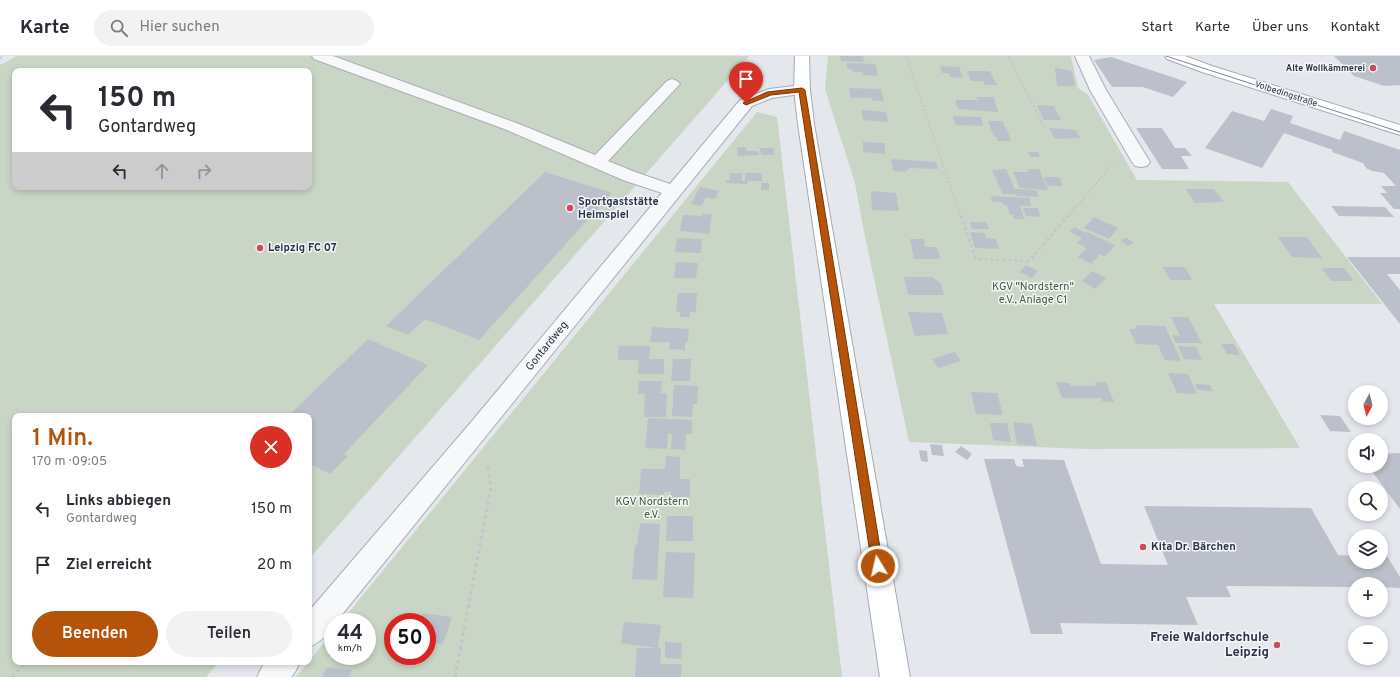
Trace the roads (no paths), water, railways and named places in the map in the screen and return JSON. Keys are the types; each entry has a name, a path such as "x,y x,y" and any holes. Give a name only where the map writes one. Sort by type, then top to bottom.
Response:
{"main road":[{"path":"802,56 802,90 895,677"},
{"name":"Volbedingstraße","path":"1172,56 1207,69 1400,130"}],"street":[{"path":"319,56 513,127 629,176 674,191"},
{"path":"1082,56 1098,90 1141,162"},
{"path":"597,163 672,84"},
{"name":"Gontardweg","path":"312,629 480,428 746,103 769,94 802,90"},
{"path":"272,677 282,665"}],"tram line":[{"path":"1166,56 1400,132"}],"place":[{"name":"Alte Wollkämmerei","path":"1373,68"},
{"name":"Sportgaststätte Heimspiel","path":"570,208"},
{"name":"Leipzig FC 07","path":"260,248"},
{"name":"Kita Dr. Bärchen","path":"1143,547"},
{"name":"Freie Waldorfschule Leipzig","path":"1277,645"}],"park label":[{"name":"KGV \"Nordstern\" e.V., Anlage C1","path":"1033,293"},
{"name":"KGV Nordstern e.V.","path":"652,508"}]}
